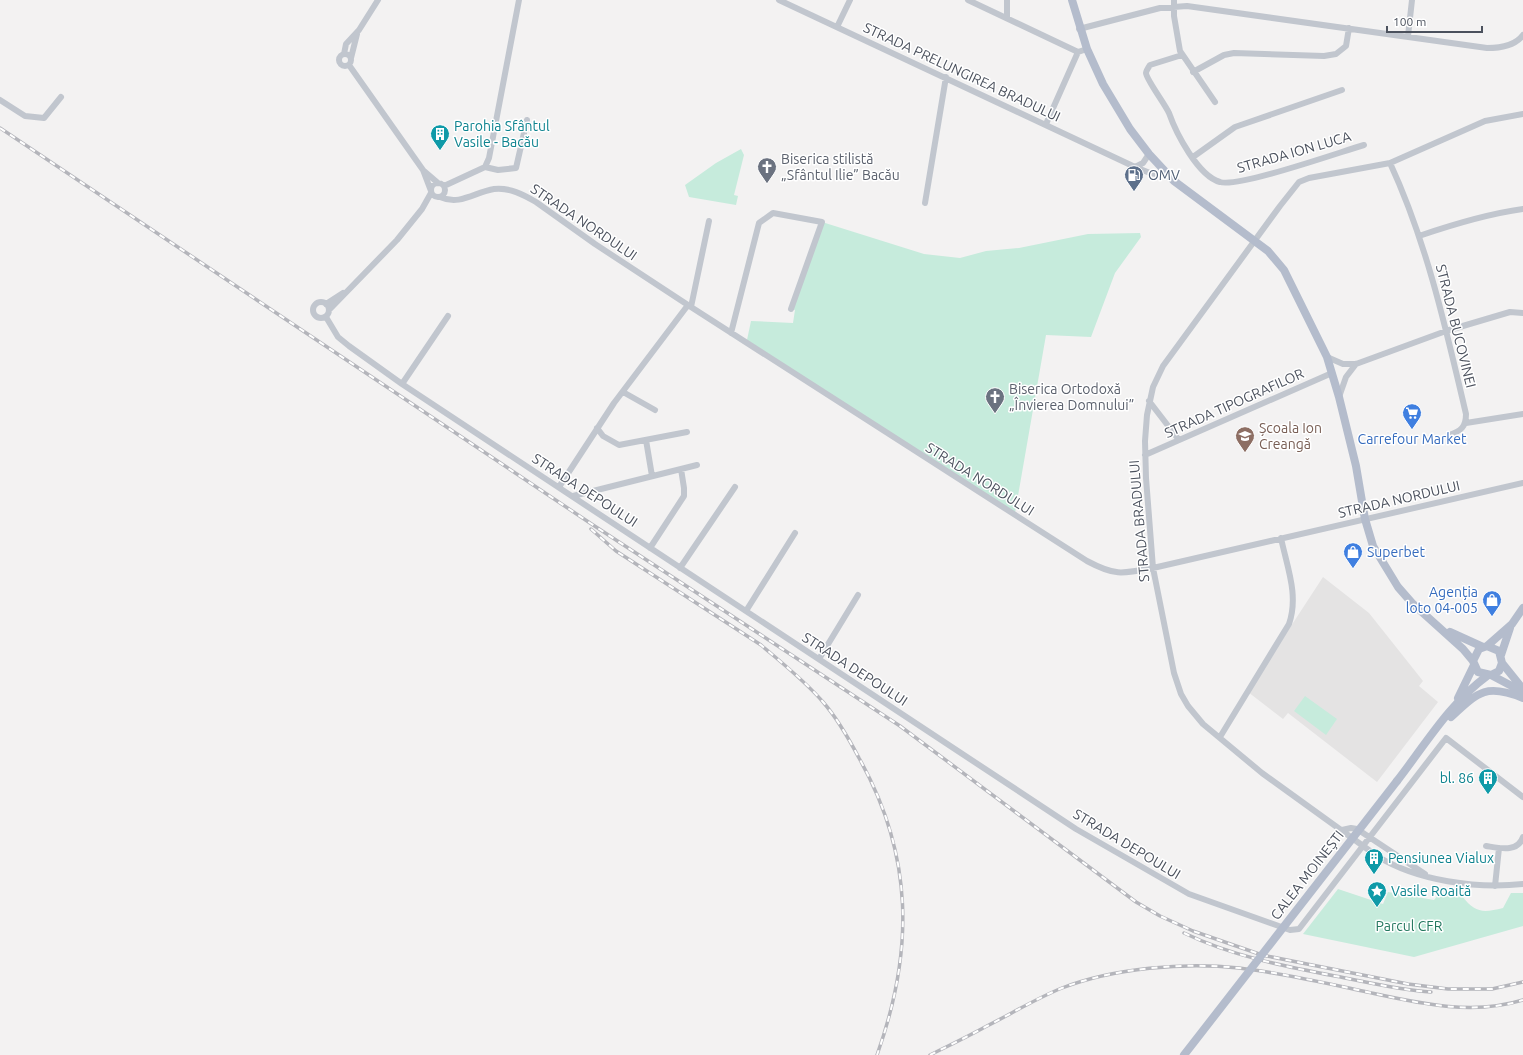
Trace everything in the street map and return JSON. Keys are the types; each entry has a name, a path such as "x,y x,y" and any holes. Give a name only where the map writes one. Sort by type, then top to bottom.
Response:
{"main road":[{"path":"1072,0 1079,29 1087,49 1116,107 1149,154 1168,176 1277,259 1284,270 1327,357 1339,397 1356,466 1365,519 1373,546 1386,569 1412,603 1463,649 1478,672 1489,675 1523,691"},
{"path":"1473,663 1476,652 1485,647 1512,624 1523,608"},
{"path":"1489,675 1499,670 1512,624"},
{"path":"1437,625 1470,643 1495,648 1523,691"},
{"name":"CALEA MOINEȘTI","path":"1184,1055 1434,732 1450,710 1469,678 1473,663"},
{"name":"CALEA MOINEȘTI","path":"1450,710 1470,689 1489,675"},
{"path":"1434,732 1471,699 1482,692 1506,692 1523,698"}],"street":[{"path":"349,65 345,66 339,63 340,57 344,54 346,44 359,30 378,0"},
{"path":"327,307 319,303 314,308 315,315 323,317 327,307 350,290 397,240 422,209 438,193 485,167 489,158 520,0"},
{"name":"STRADA PRELUNGIREA BRADULUI","path":"779,0 946,77 1135,167 1150,173 1168,176"},
{"path":"837,27 850,0"},
{"path":"968,0 1078,52 1087,49"},
{"path":"1007,0 1007,18"},
{"path":"1408,36 1412,0"},
{"path":"1174,3 1182,55 1215,102"},
{"path":"1079,29 1174,3 1470,46 1495,48 1515,43 1523,35"},
{"path":"1193,72 1224,54 1324,56 1336,54 1346,46 1349,28"},
{"path":"349,65 359,30"},
{"path":"1046,124 1078,52"},
{"path":"344,54 348,54 351,58"},
{"name":"STRADA ION LUCA","path":"1182,55 1150,65 1146,72 1147,77 1168,112 1176,134 1205,172 1215,180 1226,184 1247,180 1364,145"},
{"path":"349,65 438,193"},
{"path":"925,203 946,77"},
{"path":"1193,157 1234,126 1342,90"},
{"path":"0,100 25,116 44,118 61,97"},
{"name":"STRADA ION LUCA","path":"1254,241 1291,190 1300,182 1309,178 1390,163 1485,121 1523,114"},
{"path":"485,167 498,170 516,168 527,120"},
{"path":"1135,167 1143,163 1149,154"},
{"name":"STRADA BUCOVINEI","path":"1390,163 1419,236 1446,331 1466,414 1466,422"},
{"name":"STRADA NORDULUI","path":"423,170 438,183 438,193 448,200 466,200 494,189 518,193 536,202 595,244 689,306 1087,561 1112,573 1126,574 1523,483"},
{"path":"438,183 433,185 438,193"},
{"path":"1419,236 1462,221 1497,213 1523,210"},
{"path":"731,333 759,223 773,213 822,222 791,310"},
{"path":"559,487 623,392 689,306 709,222"},
{"name":"STRADA BRADULUI","path":"1254,241 1163,366 1153,387 1150,401 1145,441 1145,455 1152,568 1174,673 1181,694 1195,716 1262,773 1395,867 1428,876 1481,885 1495,886 1523,884"},
{"path":"1327,357 1343,364 1356,364 1446,331 1504,314 1523,312"},
{"path":"402,384 448,316"},
{"name":"STRADA DEPOULUI","path":"323,317 349,346 402,384 746,612 1076,829 1171,885 1210,902 1290,930 1299,928 1368,836 1446,738 1523,797"},
{"path":"1339,397 1346,377 1356,364"},
{"name":"STRADA TIPOGRAFILOR","path":"1145,455 1332,373"},
{"path":"623,392 655,410"},
{"path":"1150,401 1179,440"},
{"path":"1449,435 1463,428 1466,422 1523,414"},
{"path":"598,428 603,436 619,445 687,432"},
{"path":"646,440 652,476"},
{"path":"573,496 697,465"},
{"path":"650,548 684,496 681,469"},
{"path":"680,568 735,487"},
{"path":"746,612 795,533"},
{"path":"1220,736 1289,624 1293,614 1293,590 1281,538"},
{"path":"819,659 858,595"},
{"path":"1340,829 1357,829 1428,876"},
{"path":"1486,846 1499,848 1516,847 1521,844 1523,838"},
{"path":"1495,886 1499,848"}],"shaded area":[{"path":"1323,577 1369,613 1423,681 1419,686 1438,702 1377,782 1288,713 1283,719 1248,692"}],"green space":[{"path":"741,149 744,155 734,195 738,196 736,205 689,197 685,185 716,163"},
{"path":"822,222 924,254 960,258 986,251 1019,248 1088,234 1140,233 1141,237 1115,273 1091,337 1046,335 1015,513 747,340 751,321 793,323 795,310 791,309"},
{"path":"1305,696 1337,719 1326,735 1294,711"},
{"name":"Parcul CFR","path":"1338,889 1383,904 1388,892 1434,900 1440,893 1462,896 1475,909 1485,911 1503,908 1511,893 1523,893 1523,926 1414,957 1303,934"}],"railway":[{"path":"0,128 590,523 900,726 1136,902 1160,916 1193,931 1262,955 1408,984 1448,989 1492,989 1523,982"},
{"path":"591,529 616,551 761,645 801,679 816,694 828,708 847,736 877,795 890,831 899,868 902,904 902,941 898,978 889,1016 877,1055"},
{"path":"1184,933 1221,948 1277,964 1383,986 1431,992"},
{"path":"930,1055 1062,988 1082,981 1126,971 1149,968 1173,966 1218,966 1255,970 1287,975 1425,1004 1445,1006 1484,1007 1504,1005 1523,1000"}],"place":[{"name":"Parohia Sfântul Vasile - Bacău","path":"440,151"},
{"name":"Biserica stilistă „Sfântul Ilie” Bacău","path":"767,184"},
{"name":"OMV","path":"1134,192"},
{"name":"Biserica Ortodoxă „Învierea Domnului”","path":"995,414"},
{"name":"Carrefour Market","path":"1412,430"},
{"name":"Școala Ion Creangă","path":"1245,453"},
{"name":"Superbet","path":"1353,569"},
{"name":"Agenția loto 04-005","path":"1492,617"},
{"name":"bl. 86","path":"1488,795"},
{"name":"Pensiunea Vialux","path":"1374,875"},
{"name":"Vasile Roaită","path":"1377,908"}]}
